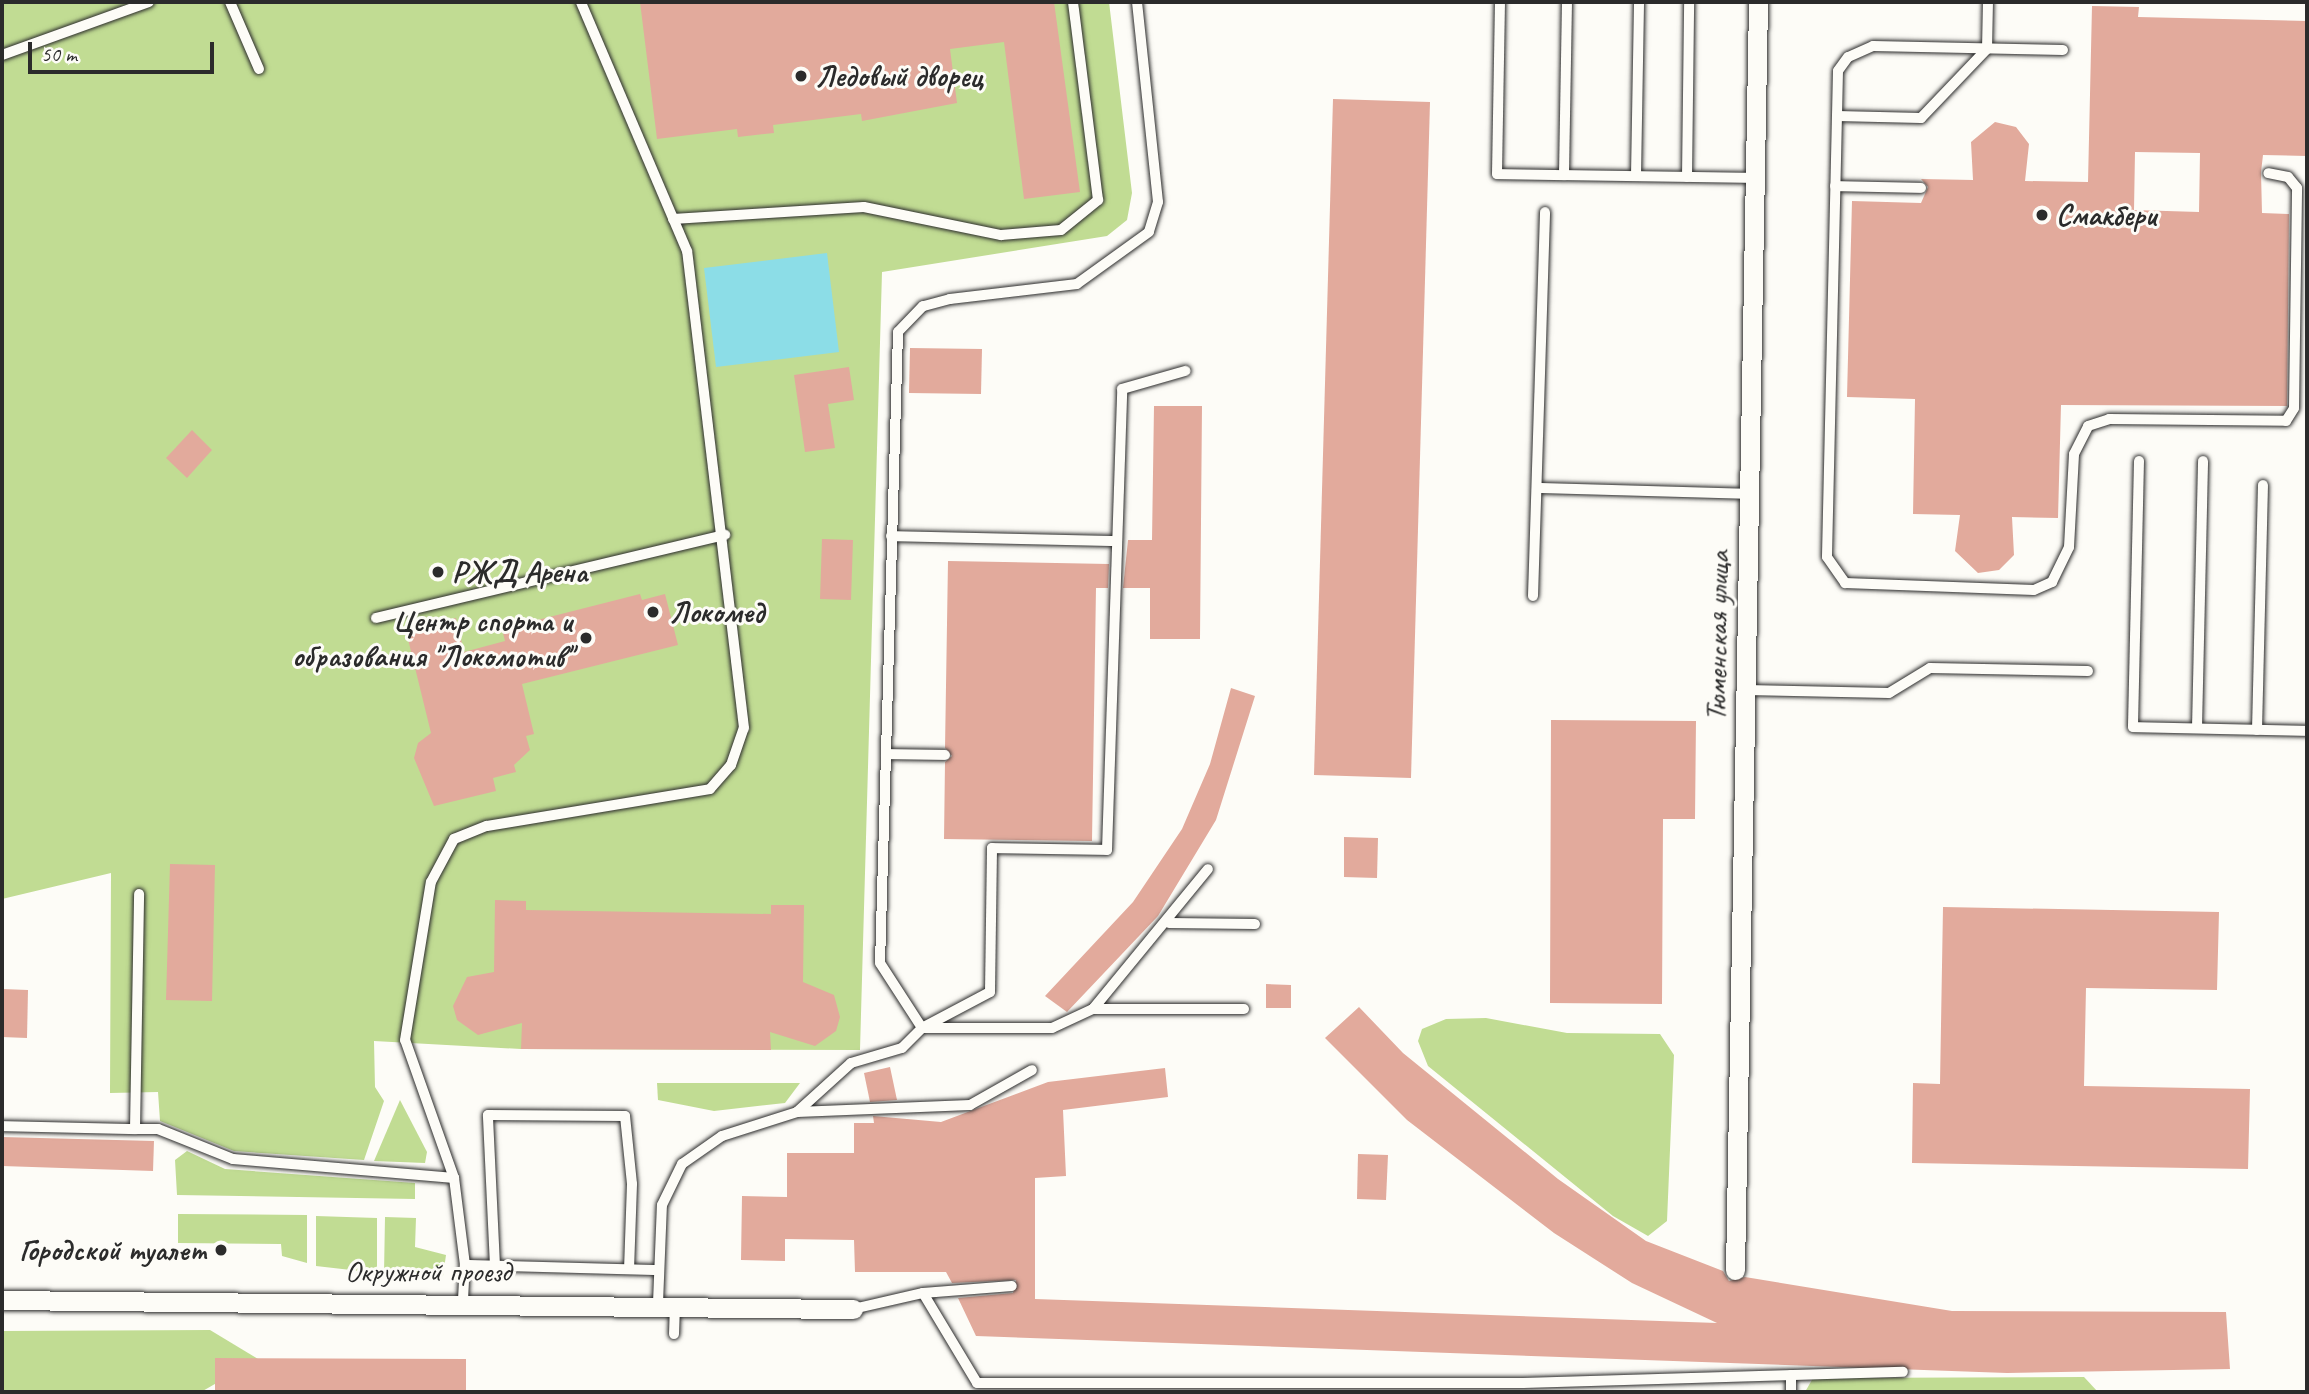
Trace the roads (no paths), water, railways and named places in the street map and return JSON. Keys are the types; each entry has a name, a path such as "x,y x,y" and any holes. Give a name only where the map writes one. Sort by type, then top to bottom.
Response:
{"street":[{"name":"Тюменская улица","path":"1735,1270 1758,2"},
{"name":"Окружной проезд","path":"2,1300 463,1300 853,1309"}],"lane":[{"path":"2,55 149,2"},
{"path":"230,2 259,69"},
{"path":"463,1300 465,1265 454,1178 405,1040 431,882 454,839 487,826 710,789 731,765 744,728 725,535 687,251 581,2"},
{"path":"673,219 864,206 1001,236 1061,230 1098,200 1073,2"},
{"path":"922,1028 880,963 898,332 923,306 936,302 1077,284 1149,232 1158,202 1137,2"},
{"path":"1500,2 1497,174 1755,178"},
{"path":"1564,175 1567,2"},
{"path":"1636,176 1639,2"},
{"path":"1686,177 1689,2"},
{"path":"1837,116 1921,118 1987,48 1988,2"},
{"path":"2063,50 1859,49 1838,71 1831,569 1845,583 1861,586 2034,590 2052,582 2069,547 2074,453 2088,426 2109,419 2277,423 2292,415 2297,188 2288,177 2268,173"},
{"path":"1835,186 1921,188"},
{"path":"1533,596 1545,212"},
{"path":"797,1112 851,1063 902,1048 922,1028 990,992 992,848 1107,850 1122,389 1185,371"},
{"path":"2139,461 2133,727 2307,731"},
{"path":"2197,728 2203,461"},
{"path":"2257,730 2263,485"},
{"path":"1537,488 1749,494"},
{"path":"376,618 725,535"},
{"path":"891,536 1117,541"},
{"path":"1746,690 1889,693 1930,668 2088,671"},
{"path":"886,754 945,755"},
{"path":"922,1028 1052,1028 1093,1009 1169,923 1208,869"},
{"path":"135,1129 139,894"},
{"path":"1169,923 1255,924"},
{"path":"1093,1009 1244,1009"},
{"path":"674,1334 658,1270 662,1205 682,1164 722,1136 797,1112 970,1105 1032,1070"},
{"path":"495,1266 488,1115 625,1116 632,1184 629,1269"},
{"path":"2,1126 158,1129 233,1159 454,1178"},
{"path":"465,1265 658,1270"},
{"path":"853,1309 923,1293 1012,1286"},
{"path":"923,1293 977,1383 1523,1383 1903,1372"},
{"path":"1791,1375 1791,1392"}],"water":[{"path":"827,253 839,352 716,367 704,268"}],"place":[{"name":"Ледовый дворец","path":"801,76"},
{"name":"Смакбери","path":"2042,215"},
{"name":"РЖД Арена","path":"438,572"},
{"name":"Локомед","path":"653,612"},
{"name":"Центр спорта и образования \"Локомотив\"","path":"586,638"},
{"name":"Городской туалет","path":"221,1250"}]}
